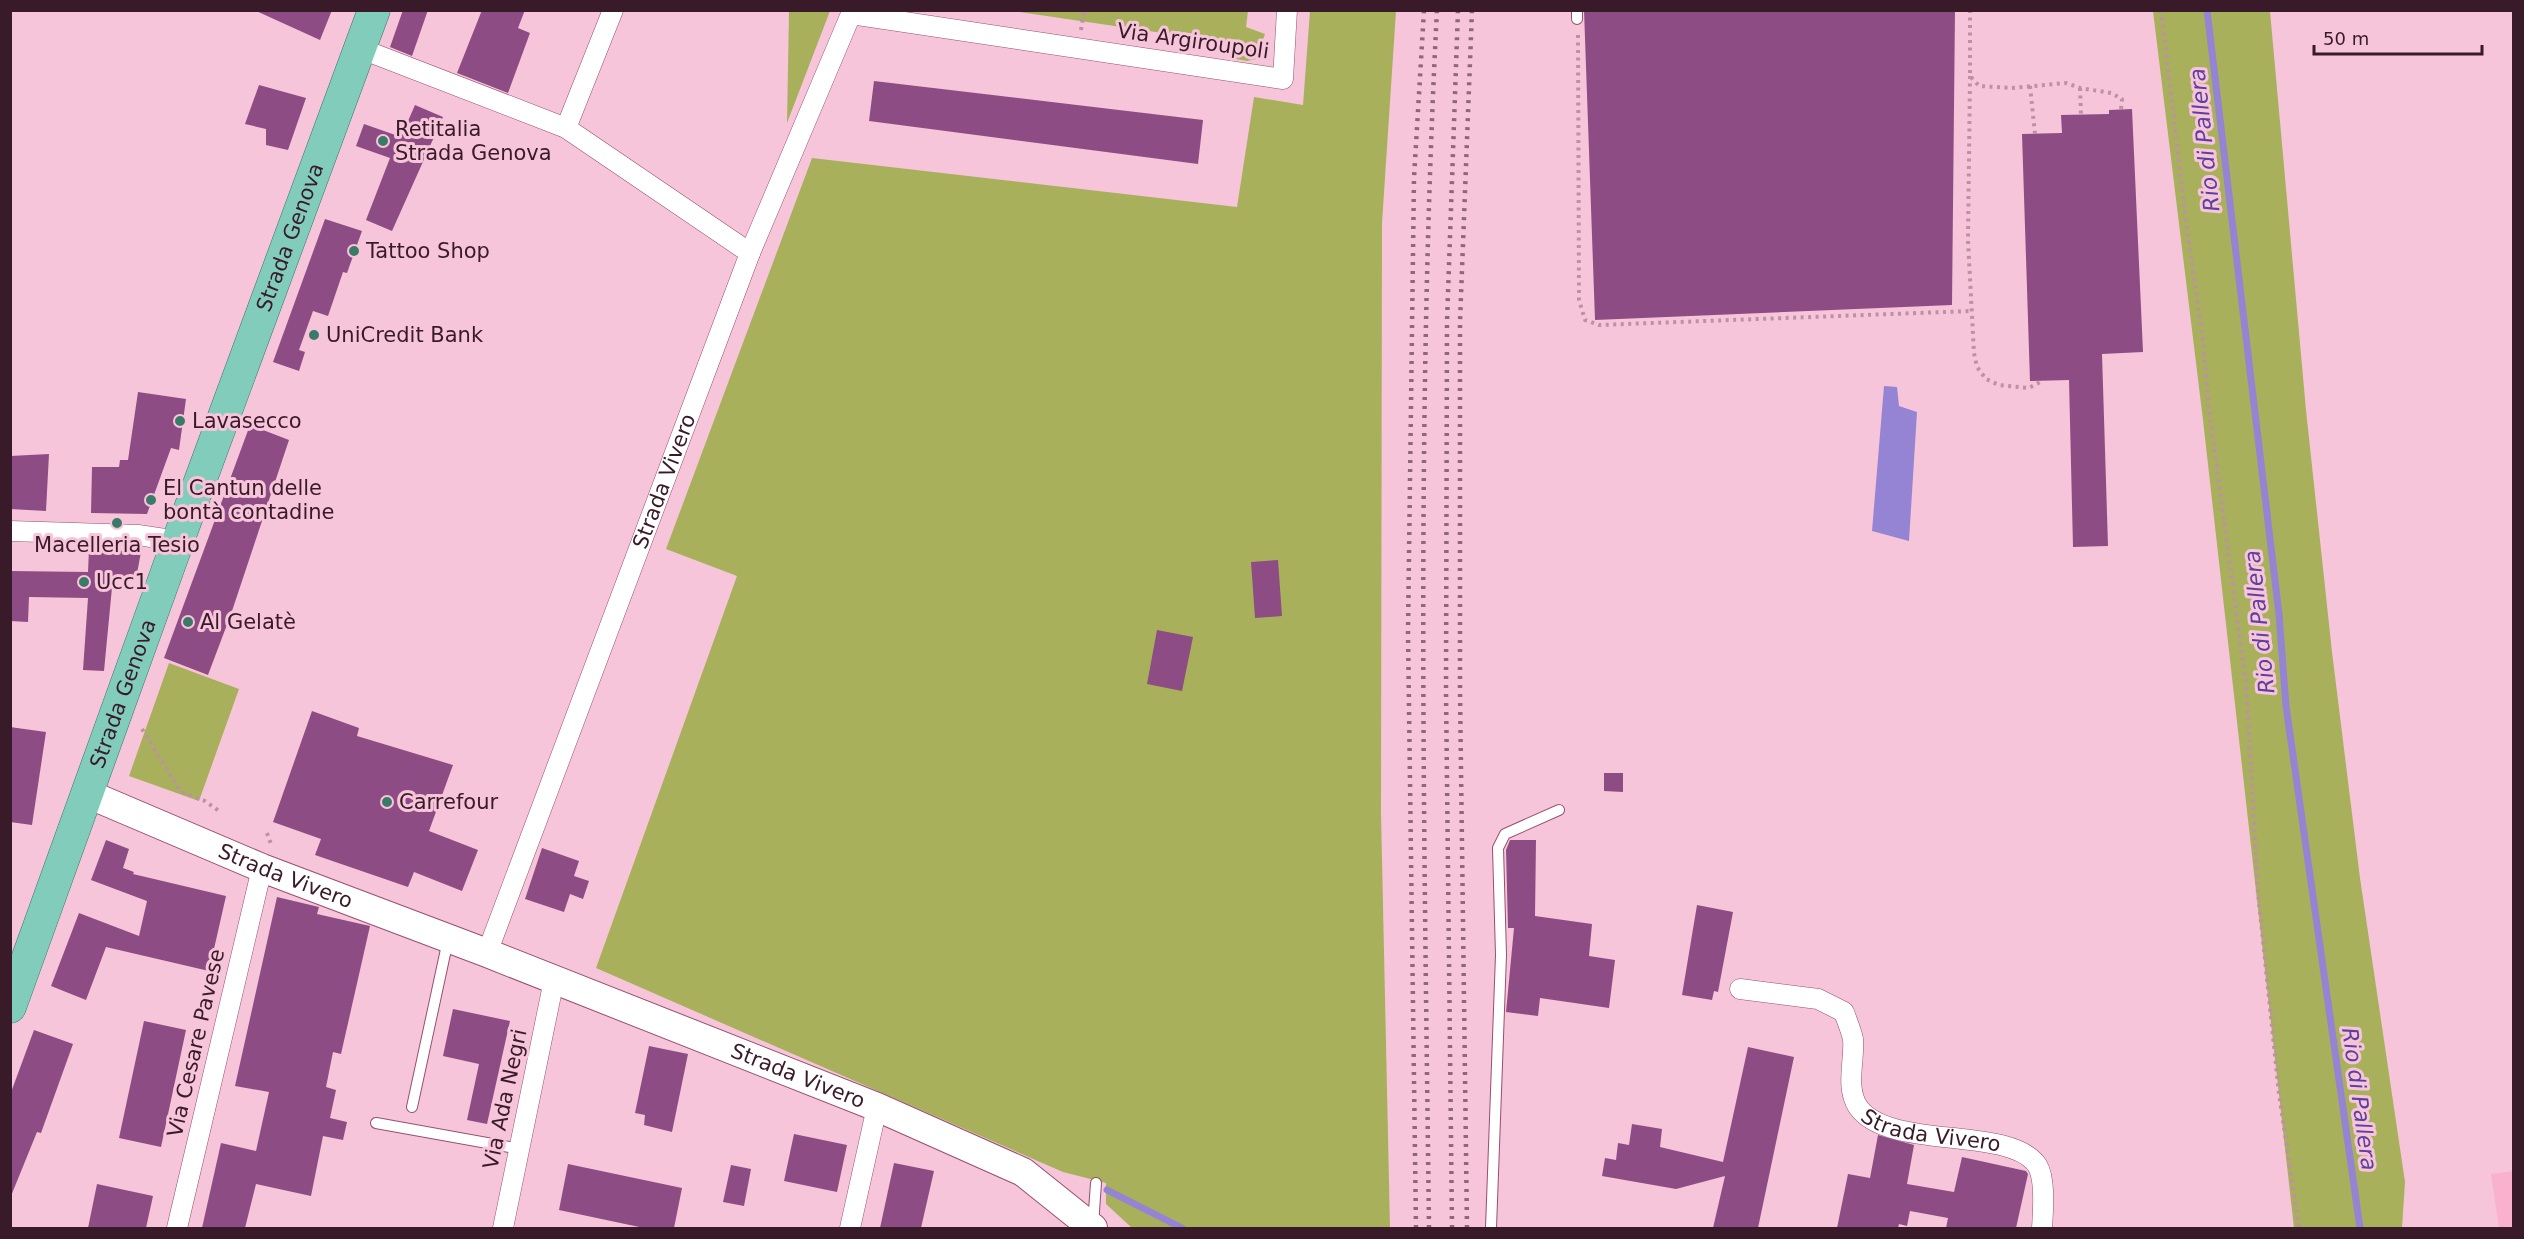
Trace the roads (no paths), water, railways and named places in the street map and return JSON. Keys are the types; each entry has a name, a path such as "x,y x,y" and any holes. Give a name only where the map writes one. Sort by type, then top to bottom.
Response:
{"main road":[{"name":"Strada Genova","path":"10,1007 178,541 374,10"}],"street":[{"path":"566,128 613,10"},
{"name":"Via Argiroupoli","path":"851,14 1283,79 1287,10"},
{"name":"Strada Vivero","path":"487,953 750,253 851,14"},
{"path":"359,48 566,128 750,253"},
{"path":"10,531 138,535 178,541"},
{"name":"Strada Vivero","path":"88,794 262,868 487,953 877,1107 1023,1172 1093,1228"},
{"name":"Via Cesare Pavese","path":"177,1228 262,868"},
{"name":"Via Ada Negri","path":"502,1228 554,980"},
{"name":"Strada Vivero","path":"1740,989 1818,999 1844,1012 1853,1038 1851,1081 1858,1106 1880,1126 2016,1149 2037,1166 2044,1197 2042,1228"},
{"path":"850,1228 877,1107"}],"lane":[{"path":"1491,1228 1501,955 1498,848 1505,834 1559,810"},
{"path":"412,1107 448,940"},
{"path":"376,1123 520,1149"},
{"path":"1093,1228 1096,1183"}],"waterway":[{"name":"Rio di Pallera","path":"2207,10 2279,614 2286,706 2360,1228"},
{"path":"1107,1190 1182,1228"}],"railway":[{"path":"1416,1228 1408,632 1414,178 1424,10"},
{"path":"1429,1228 1423,619 1426,314 1437,10"},
{"path":"1452,1228 1446,691 1447,322 1458,10"},
{"path":"1467,1228 1460,691 1460,322 1472,10"}],"place":[{"name":"Retitalia Strada Genova","path":"383,141"},
{"name":"Tattoo Shop","path":"354,251"},
{"name":"UniCredit Bank","path":"314,335"},
{"name":"Lavasecco","path":"180,421"},
{"name":"El Cantun delle bontà contadine","path":"151,500"},
{"name":"Macelleria Tesio","path":"117,523"},
{"name":"Ucc1","path":"84,582"},
{"name":"Al Gelatè","path":"188,622"},
{"name":"Carrefour","path":"387,802"}]}
